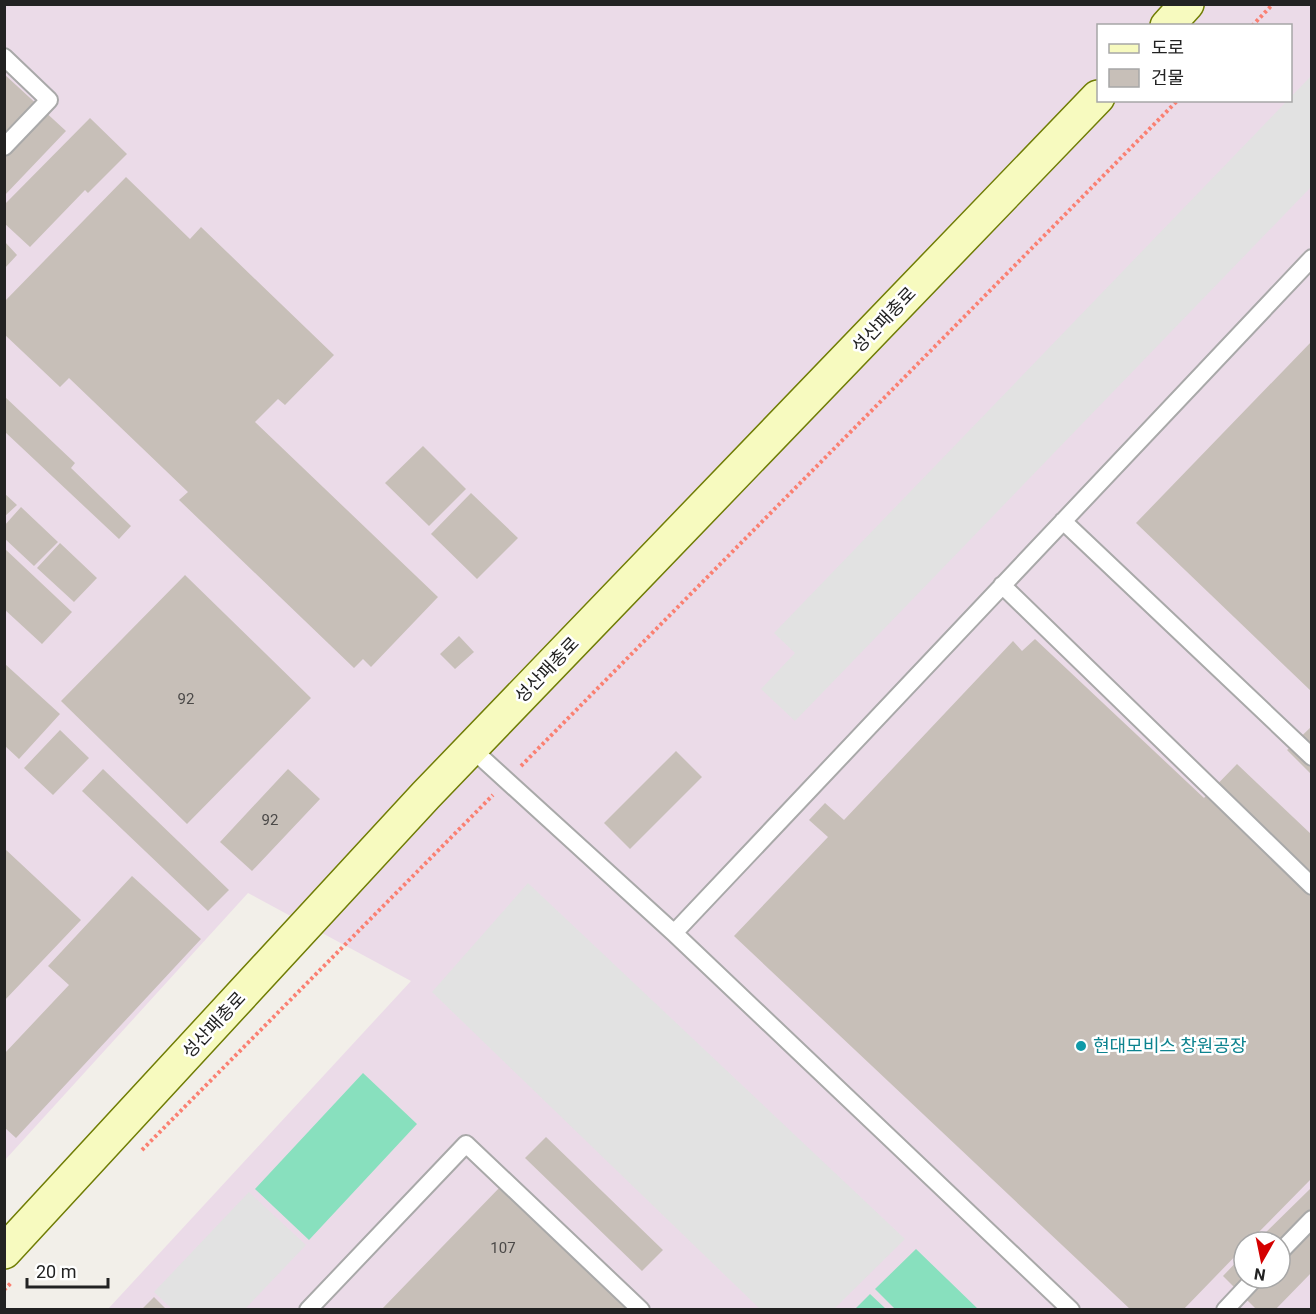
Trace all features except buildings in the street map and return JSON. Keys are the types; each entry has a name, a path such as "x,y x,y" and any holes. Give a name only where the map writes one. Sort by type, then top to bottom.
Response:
{"main road":[{"path":"1169,24 1187,4"},
{"name":"성산패총로","path":"9,1266 472,749 1097,98"}],"lane":[{"path":"4,57 49,100 4,147"},
{"path":"674,933 1311,258"},
{"path":"1063,521 1311,757"},
{"path":"1002,585 1311,885"},
{"path":"472,749 674,933 1071,1310"},
{"path":"308,1310 466,1143 641,1310"},
{"path":"1292,1239 1311,1219"},
{"path":"1225,1310 1244,1290"}],"path":[{"path":"1254,24 1273,4"},
{"path":"138,1154 1176,102"},
{"path":"4,1290 9,1266"}],"shaded area":[{"path":"5,5 1311,5 1311,1309 108,1309 411,981 248,893 5,1160"},
{"path":"1311,76 1311,187 795,721 761,689 795,653 774,633 1286,102 1292,102 1292,96"},
{"path":"528,883 905,1239 834,1309 760,1309 432,992"},
{"path":"249,1192 306,1245 245,1309 172,1309 154,1292"}],"green space":[{"path":"363,1073 417,1124 309,1240 255,1189"},
{"path":"916,1249 978,1309 895,1309 875,1289"},
{"path":"870,1294 886,1309 855,1309"}],"place":[{"name":"현대모비스 창원공장","path":"1081,1046"}]}
